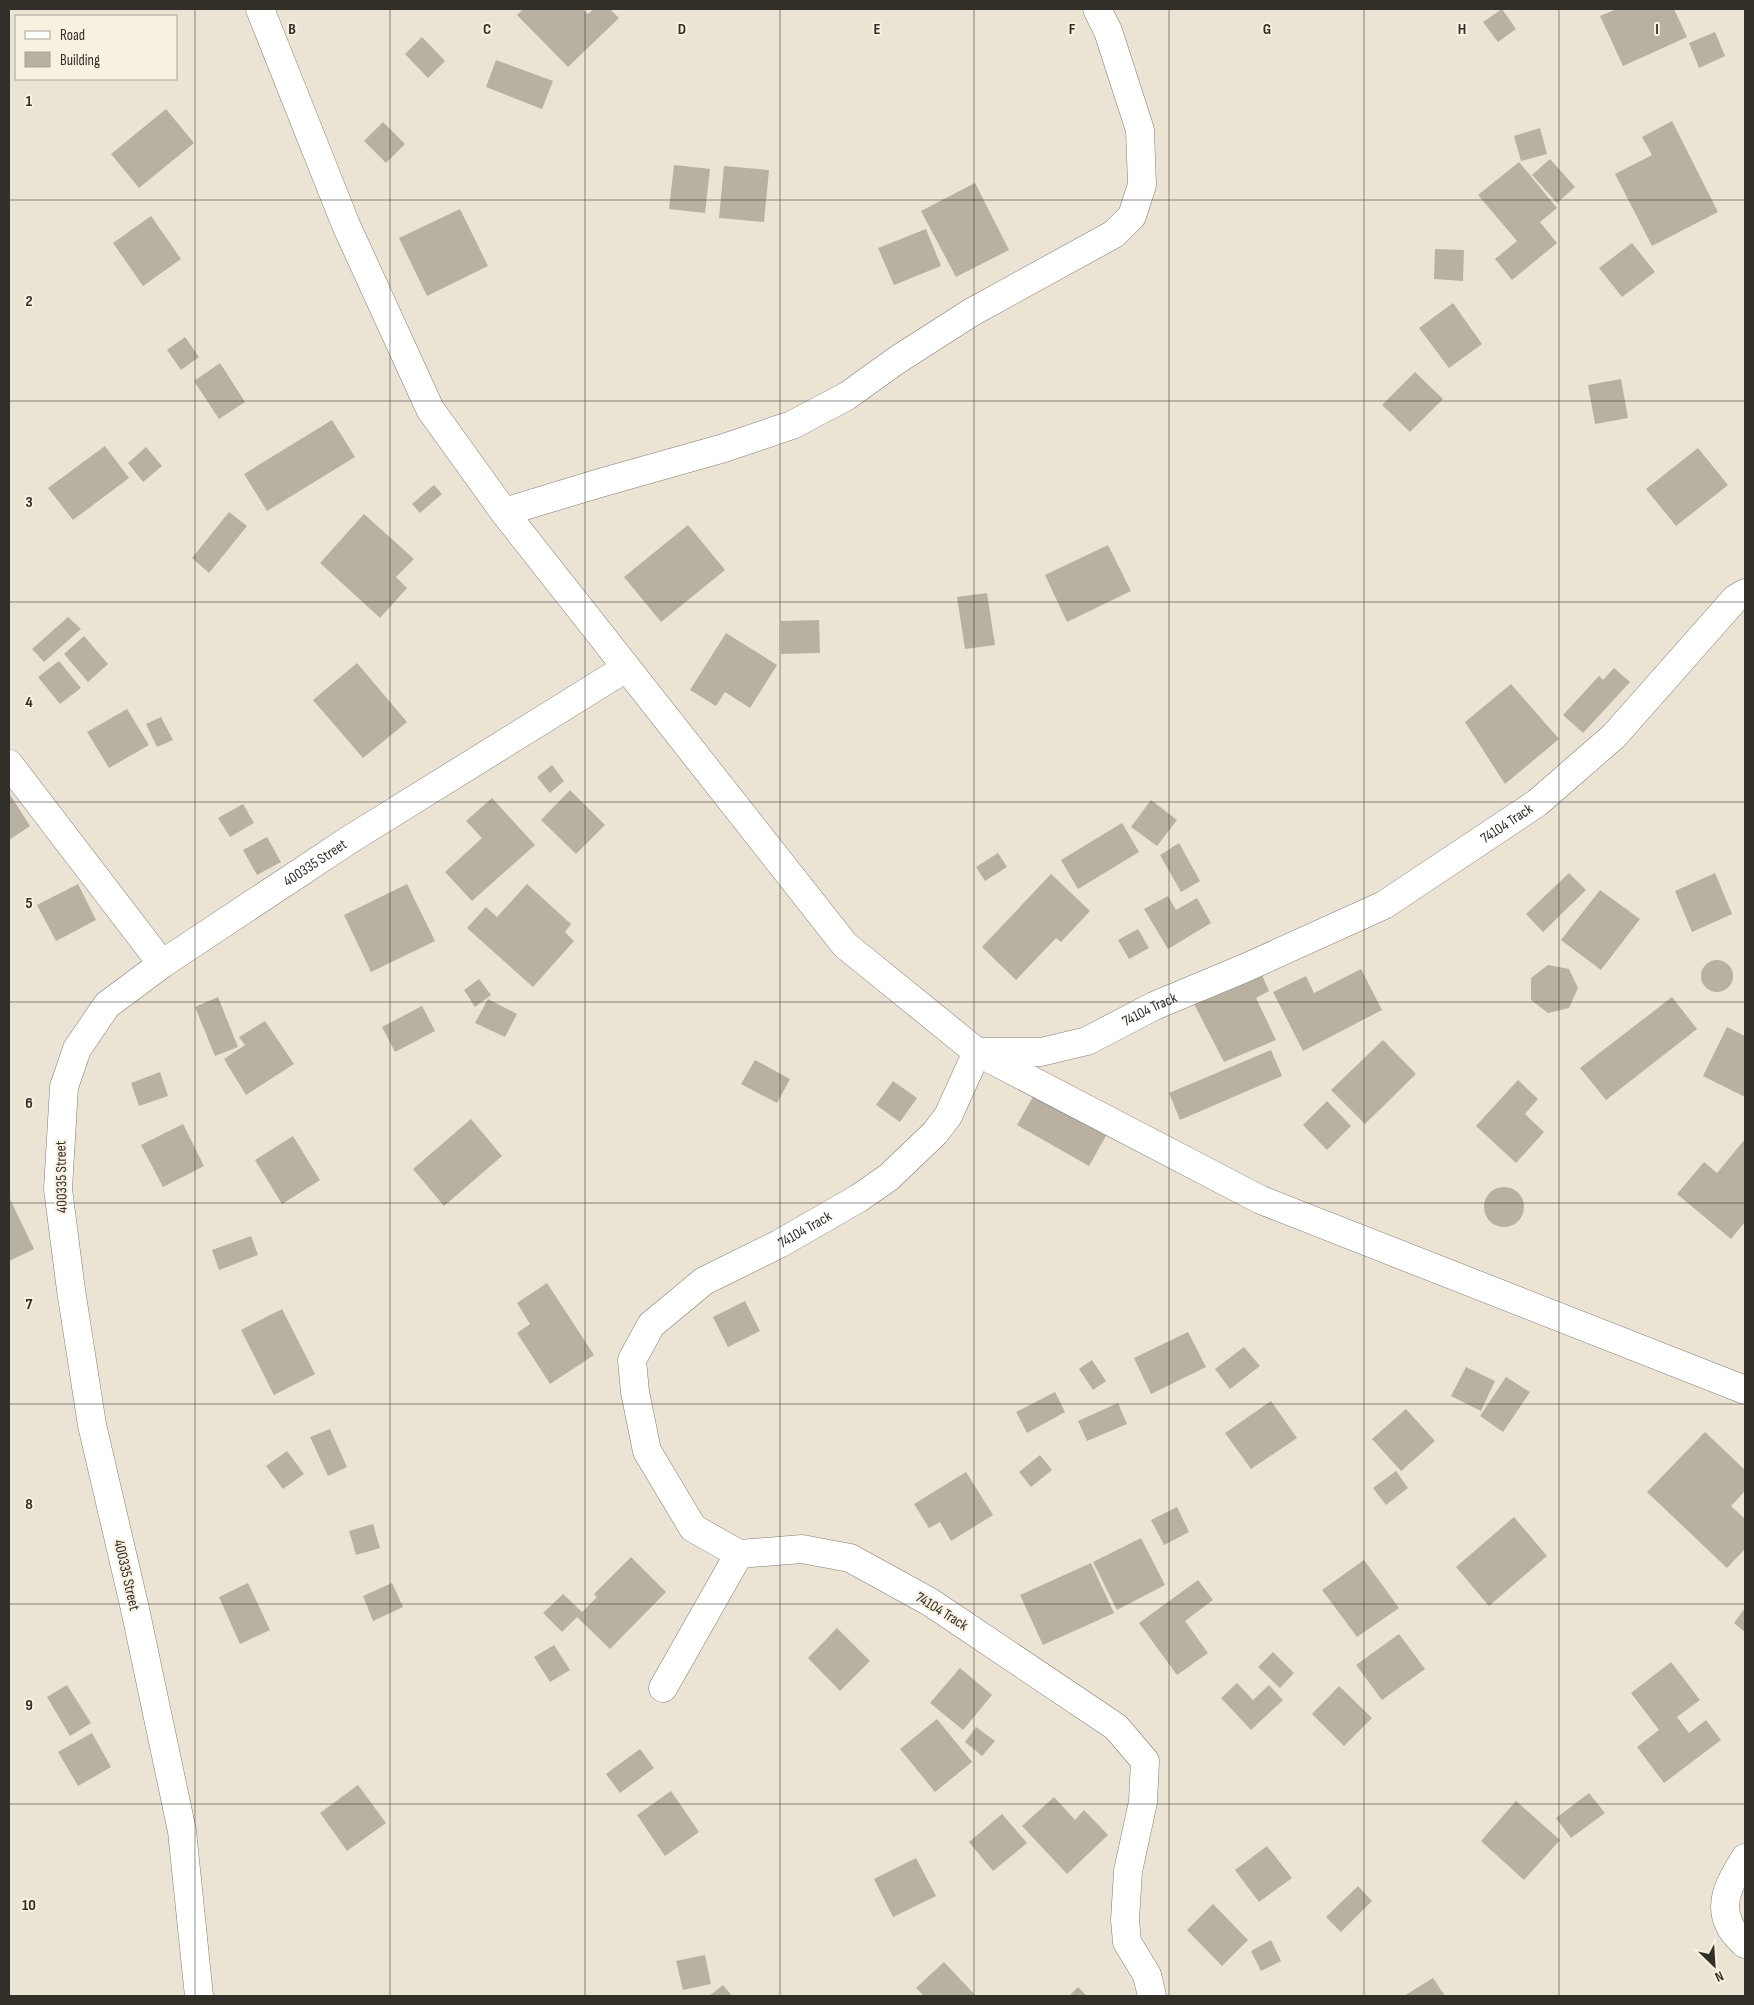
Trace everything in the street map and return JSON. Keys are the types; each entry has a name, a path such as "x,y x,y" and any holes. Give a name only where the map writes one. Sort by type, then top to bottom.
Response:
{"street":[{"path":"260,9 346,225 430,409 504,512 845,945 977,1052 1260,1200 1745,1390"},
{"path":"504,512 724,448 792,425 847,396 972,312 1114,234 1132,216 1142,185 1140,130 1108,31 1097,9"},
{"name":"74104 Track","path":"1152,1996 1147,1976 1127,1942 1125,1920 1128,1871 1143,1802 1145,1761 1116,1726 930,1602 850,1558 802,1549 740,1554 692,1528 647,1451 635,1392 632,1360 651,1325 704,1282 779,1244 858,1198 889,1177 935,1132 948,1116 977,1052 1041,1052 1087,1041 1154,1006 1245,968 1384,905 1537,803 1614,736 1735,599 1745,593"},
{"name":"400335 Street","path":"199,1996 182,1831 135,1609 92,1426 71,1290 58,1189 64,1087 77,1049 107,1006 162,964 350,840 626,668"},
{"path":"9,764 162,964"},
{"path":"663,1688 740,1554"},
{"path":"1745,1858 1727,1888 1724,1909 1730,1928 1745,1944"}],"building":[{"path":"523,9 582,9 588,14 594,9 610,9 619,18 568,67 517,15"},
{"path":"1502,9 1516,29 1498,42 1483,22"},
{"path":"1617,9 1674,9 1687,37 1623,66 1600,16"},
{"path":"1715,32 1725,56 1699,68 1689,43"},
{"path":"422,37 445,61 428,78 405,54"},
{"path":"496,60 553,81 542,109 486,87"},
{"path":"166,109 194,143 139,188 111,154"},
{"path":"1672,121 1718,212 1652,246 1615,174 1652,155 1642,137"},
{"path":"383,122 405,144 386,163 364,141"},
{"path":"1540,128 1547,154 1521,161 1514,136"},
{"path":"1550,159 1575,187 1557,203 1532,175"},
{"path":"1519,162 1557,208 1540,222 1557,243 1512,280 1495,259 1517,241 1478,195"},
{"path":"674,165 710,169 705,213 669,209"},
{"path":"724,166 769,170 764,222 719,218"},
{"path":"975,183 1009,250 956,277 921,211"},
{"path":"460,209 488,266 427,296 399,238"},
{"path":"151,216 181,259 143,286 113,243"},
{"path":"926,229 941,266 894,285 878,248"},
{"path":"1632,243 1655,272 1622,297 1599,268"},
{"path":"1435,249 1464,250 1463,281 1434,279"},
{"path":"1453,303 1482,344 1449,368 1419,328"},
{"path":"185,337 199,357 181,370 167,350"},
{"path":"220,363 245,402 219,419 194,381"},
{"path":"1415,372 1443,399 1410,432 1382,405"},
{"path":"1621,379 1628,418 1595,424 1588,385"},
{"path":"332,420 355,457 267,511 244,474"},
{"path":"105,446 129,478 73,520 48,488"},
{"path":"146,447 162,466 143,482 128,463"},
{"path":"1698,448 1728,485 1676,526 1646,489"},
{"path":"434,485 442,494 420,513 412,504"},
{"path":"229,512 247,526 209,573 192,558"},
{"path":"364,514 414,559 396,577 407,588 380,618 320,563"},
{"path":"688,525 725,570 661,622 624,577"},
{"path":"1108,545 1131,591 1067,622 1045,575"},
{"path":"987,593 995,645 965,649 957,597"},
{"path":"68,617 81,629 44,662 32,649"},
{"path":"819,620 820,653 781,654 781,621"},
{"path":"726,633 777,665 750,708 725,692 716,706 690,690"},
{"path":"84,636 108,664 88,682 64,654"},
{"path":"59,661 81,688 60,704 38,677"},
{"path":"357,663 407,722 363,758 313,700"},
{"path":"1614,668 1630,682 1583,733 1563,715 1599,676 1603,680"},
{"path":"1511,684 1559,739 1505,784 1465,722"},
{"path":"127,709 149,745 109,768 87,732"},
{"path":"161,717 173,740 157,747 146,724"},
{"path":"552,765 564,781 550,793 537,777"},
{"path":"570,790 605,825 576,854 541,820"},
{"path":"9,793 30,826 9,840"},
{"path":"492,798 535,845 472,901 445,872 482,838 466,821"},
{"path":"1151,800 1177,820 1157,846 1131,827"},
{"path":"243,804 254,823 230,837 218,818"},
{"path":"1122,823 1139,852 1078,889 1061,860"},
{"path":"267,837 281,862 257,875 243,850"},
{"path":"1179,843 1200,881 1181,892 1160,855"},
{"path":"998,853 1007,867 985,881 976,867"},
{"path":"1569,873 1586,890 1543,932 1526,914"},
{"path":"1715,873 1732,914 1692,932 1675,891"},
{"path":"1051,874 1090,911 1061,942 1056,938 1016,980 982,947"},
{"path":"78,884 96,920 56,941 37,905"},
{"path":"407,884 435,941 371,972 344,915"},
{"path":"527,884 571,924 565,932 574,941 533,987 467,928 486,907 497,917"},
{"path":"1600,890 1640,919 1601,970 1561,940"},
{"path":"1168,896 1176,910 1197,898 1211,923 1168,949 1144,909"},
{"path":"1138,929 1149,948 1129,959 1118,940"},
{"path":"1717,960 1729,964 1733,976 1729,988 1717,992 1705,988 1701,976 1705,964"},
{"path":"1548,965 1569,969 1578,988 1569,1008 1548,1013 1531,1000 1531,978"},
{"path":"1361,969 1382,1010 1303,1051 1273,992 1306,976 1314,993"},
{"path":"1261,973 1269,991 1256,998 1276,1040 1224,1062 1194,1004"},
{"path":"479,979 491,995 475,1007 464,990"},
{"path":"218,997 238,1047 215,1056 195,1007"},
{"path":"1672,997 1697,1029 1606,1100 1580,1068"},
{"path":"488,999 517,1014 505,1037 475,1023"},
{"path":"422,1006 435,1031 395,1052 382,1027"},
{"path":"265,1021 294,1064 246,1095 224,1059 245,1045 239,1037"},
{"path":"1727,1027 1745,1036 1745,1097 1703,1076"},
{"path":"1383,1040 1416,1074 1365,1124 1331,1090"},
{"path":"1271,1050 1282,1076 1180,1120 1169,1093"},
{"path":"755,1060 790,1079 777,1103 741,1084"},
{"path":"160,1072 168,1096 139,1106 131,1083"},
{"path":"1518,1080 1538,1099 1525,1114 1544,1132 1516,1163 1476,1126"},
{"path":"893,1081 917,1098 900,1122 876,1105"},
{"path":"1035,1093 1107,1134 1089,1166 1017,1125"},
{"path":"1327,1101 1351,1126 1327,1150 1303,1125"},
{"path":"471,1119 502,1156 444,1206 413,1169"},
{"path":"183,1124 204,1166 163,1187 141,1145"},
{"path":"293,1136 320,1180 282,1204 255,1160"},
{"path":"1745,1139 1745,1222 1731,1239 1677,1194 1704,1162 1717,1173"},
{"path":"1508,1187 1515,1190 1521,1196 1524,1207 1523,1215 1515,1224 1508,1227 1500,1227 1493,1224 1485,1215 1484,1203 1487,1196 1496,1188"},
{"path":"9,1197 34,1249 9,1261"},
{"path":"251,1236 258,1255 219,1270 212,1250"},
{"path":"547,1283 594,1355 550,1384 517,1333 530,1324 517,1303"},
{"path":"745,1301 760,1331 728,1347 713,1317"},
{"path":"282,1309 315,1374 274,1395 241,1330"},
{"path":"1188,1332 1206,1367 1151,1394 1134,1358"},
{"path":"1244,1347 1260,1366 1230,1389 1215,1369"},
{"path":"1092,1360 1106,1381 1093,1390 1079,1369"},
{"path":"1466,1367 1495,1381 1481,1411 1451,1396"},
{"path":"1506,1377 1530,1392 1503,1432 1480,1416"},
{"path":"1055,1392 1065,1412 1027,1433 1016,1412"},
{"path":"1271,1401 1297,1438 1251,1469 1225,1433"},
{"path":"1118,1403 1127,1424 1087,1441 1078,1421"},
{"path":"1406,1409 1435,1441 1401,1471 1372,1439"},
{"path":"330,1429 347,1467 328,1476 310,1437"},
{"path":"1705,1432 1745,1470 1745,1491 1731,1506 1745,1519 1745,1549 1727,1568 1647,1492"},
{"path":"287,1451 304,1474 283,1489 266,1466"},
{"path":"1040,1455 1052,1470 1031,1487 1019,1472"},
{"path":"1396,1471 1408,1488 1386,1505 1373,1488"},
{"path":"966,1472 993,1515 951,1541 940,1522 929,1528 914,1504"},
{"path":"1177,1507 1189,1532 1164,1545 1151,1520"},
{"path":"1514,1517 1547,1556 1489,1606 1456,1567"},
{"path":"373,1524 380,1548 356,1555 349,1531"},
{"path":"1141,1538 1165,1585 1117,1610 1093,1562"},
{"path":"631,1557 666,1592 610,1649 577,1617 562,1632 543,1613 563,1594 582,1612 597,1597 594,1594"},
{"path":"1364,1560 1399,1608 1357,1637 1322,1590"},
{"path":"1091,1563 1114,1613 1043,1645 1020,1595"},
{"path":"1198,1580 1213,1600 1185,1621 1208,1653 1177,1675 1139,1623"},
{"path":"248,1583 270,1630 240,1644 219,1597"},
{"path":"392,1583 403,1607 373,1621 363,1596"},
{"path":"1745,1608 1745,1632 1734,1623"},
{"path":"837,1628 870,1661 840,1691 808,1658"},
{"path":"1399,1634 1425,1669 1382,1700 1356,1665"},
{"path":"554,1645 570,1670 550,1682 534,1657"},
{"path":"1273,1652 1294,1673 1280,1688 1258,1667"},
{"path":"1671,1662 1700,1700 1677,1717 1689,1733 1706,1720 1721,1740 1664,1783 1637,1747 1659,1730 1631,1693"},
{"path":"960,1668 992,1695 963,1730 930,1703"},
{"path":"1237,1683 1253,1700 1269,1685 1283,1700 1251,1730 1221,1698"},
{"path":"67,1685 91,1723 70,1736 47,1697"},
{"path":"1339,1686 1372,1718 1344,1746 1312,1714"},
{"path":"937,1719 972,1762 935,1792 900,1749"},
{"path":"976,1727 995,1741 982,1756 965,1742"},
{"path":"92,1733 111,1767 78,1786 58,1752"},
{"path":"640,1749 654,1768 620,1793 606,1774"},
{"path":"358,1785 386,1823 347,1851 320,1813"},
{"path":"671,1791 699,1832 665,1856 637,1815"},
{"path":"1589,1793 1605,1813 1571,1838 1556,1818"},
{"path":"1054,1797 1075,1820 1084,1810 1108,1835 1067,1874 1022,1826"},
{"path":"1516,1801 1560,1840 1524,1880 1481,1841"},
{"path":"1002,1814 1027,1843 993,1871 969,1842"},
{"path":"1267,1846 1292,1878 1259,1902 1235,1870"},
{"path":"916,1858 936,1896 893,1917 874,1879"},
{"path":"1358,1886 1372,1901 1341,1932 1326,1917"},
{"path":"1213,1904 1248,1940 1222,1966 1187,1930"},
{"path":"1271,1940 1281,1961 1261,1971 1251,1951"},
{"path":"705,1955 711,1984 683,1990 676,1961"},
{"path":"944,1962 976,1996 924,1996 916,1988"},
{"path":"1433,1978 1445,1996 1404,1996"},
{"path":"723,1985 732,1996 709,1996"},
{"path":"1078,1987 1087,1996 1069,1996"}]}
